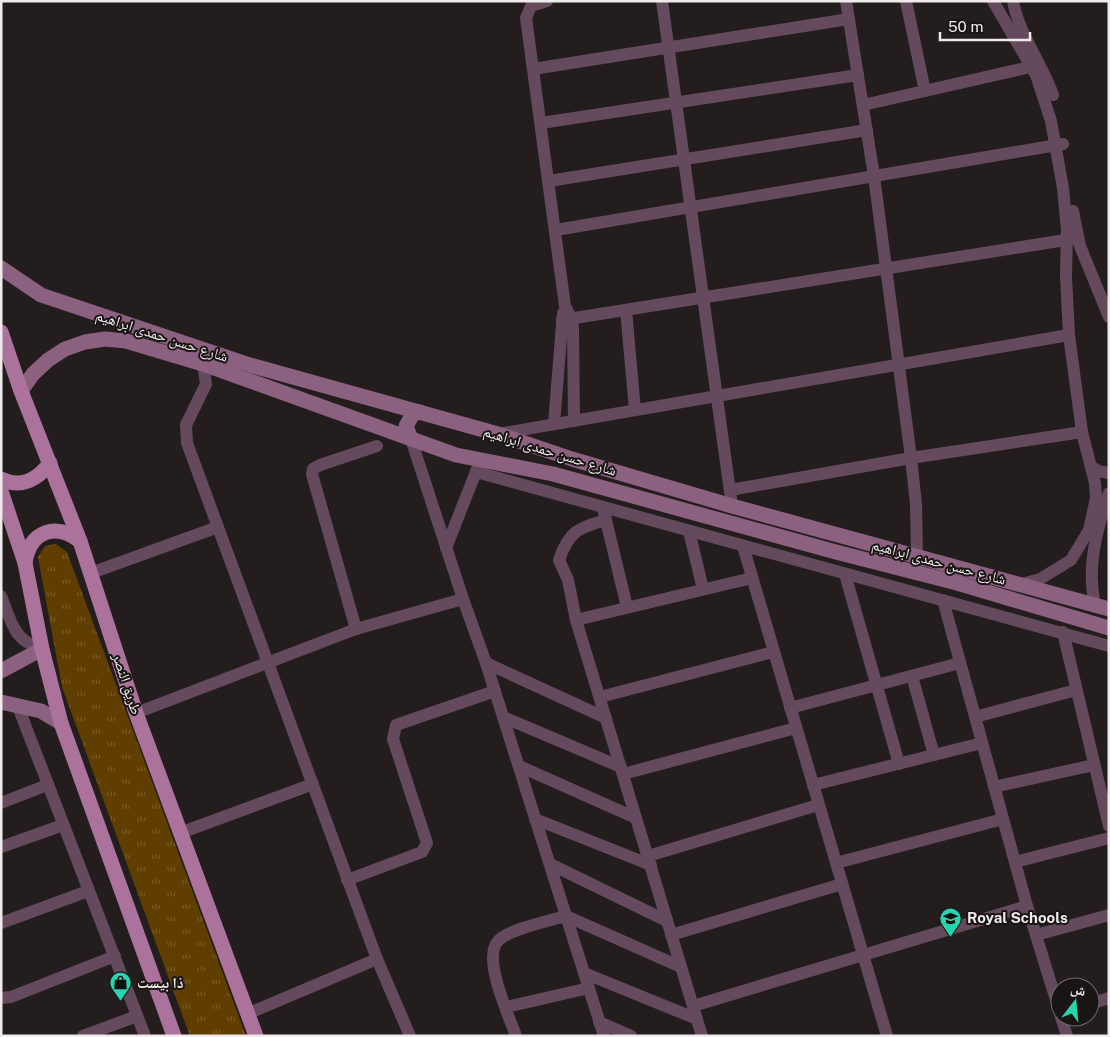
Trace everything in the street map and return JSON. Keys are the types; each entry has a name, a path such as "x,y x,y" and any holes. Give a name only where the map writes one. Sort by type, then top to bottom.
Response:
{"main road":[{"name":"شارع حسن حمدى ابراهيم","path":"1,268 41,295 248,372 478,467 553,474 976,588 1109,628"},
{"name":"طريق النصر","path":"1,332 21,391 80,541 136,712 256,1036"},
{"name":"شارع حسن حمدى ابراهيم","path":"21,391 33,374 48,360 65,349 85,342 105,339 126,341 203,364 248,372 420,412 732,506 1102,607"},
{"path":"411,439 406,426 413,414 420,412"},
{"path":"1,479 20,483 32,480 43,473 50,463"},
{"path":"1,492 25,563 42,648 61,723 174,1036"},
{"path":"25,563 27,552 32,542 45,533 61,531 72,534 80,541"},
{"path":"1,671 42,648"},
{"path":"1,702 41,710 61,723"}],"street":[{"path":"662,1 732,506"},
{"path":"846,1 874,176 911,458 916,504 917,555"},
{"path":"906,1 925,91"},
{"path":"993,1 1036,65"},
{"path":"1013,1 1036,65 1055,103 1063,188 1073,238 1087,265 1109,317"},
{"path":"542,2 530,6 526,14 565,306 574,421"},
{"path":"533,69 849,19"},
{"path":"863,104 1036,65"},
{"path":"542,123 858,75"},
{"path":"549,181 867,130"},
{"path":"556,230 1059,145"},
{"path":"566,319 1073,238"},
{"path":"1022,584 1056,571 1071,560 1082,545 1093,516 1096,498 1092,467 1082,432 1069,335 1066,276 1073,238"},
{"path":"626,310 635,410"},
{"path":"554,424 566,319"},
{"path":"498,434 1069,335"},
{"path":"203,364 206,384 186,425 187,443 376,959 410,1036"},
{"path":"730,490 911,458 1082,432"},
{"path":"411,439 462,599 495,690 604,1036"},
{"path":"356,629 312,474 313,469 320,465 377,446"},
{"path":"446,548 478,467 605,514 688,531 1109,646"},
{"path":"1092,467 1098,471 1109,472"},
{"path":"1102,607 1092,590 1092,563 1097,533 1109,493"},
{"path":"605,514 626,607"},
{"path":"605,514 579,528 569,538 559,560 568,580 576,620 702,1036"},
{"path":"91,573 218,527"},
{"path":"688,531 703,589"},
{"path":"743,546 887,1036"},
{"path":"845,574 899,764"},
{"path":"576,620 752,578"},
{"path":"1,596 20,637 29,644 42,648"},
{"path":"136,712 356,629 462,599"},
{"path":"943,600 1027,906 1050,980"},
{"path":"1063,632 1109,826"},
{"path":"600,697 773,652"},
{"path":"486,663 606,718"},
{"path":"790,708 960,663"},
{"path":"912,676 934,755"},
{"path":"347,880 422,852 427,843 393,739 396,725 495,690"},
{"path":"975,717 1076,690"},
{"path":"17,704 145,1036"},
{"path":"503,717 622,770 796,728"},
{"path":"813,785 982,743"},
{"path":"994,787 1094,765"},
{"path":"518,766 636,818"},
{"path":"180,833 312,784"},
{"path":"1,803 47,785"},
{"path":"535,819 649,861 818,805"},
{"path":"836,863 1003,819"},
{"path":"1,847 62,824"},
{"path":"1015,862 1109,838"},
{"path":"550,864 668,921"},
{"path":"671,934 842,884"},
{"path":"1,923 88,891"},
{"path":"693,1006 1027,906"},
{"path":"1036,935 1109,915"},
{"path":"516,1036 492,966 492,953 497,941 509,934 566,916 681,967"},
{"path":"1,998 11,997 115,956"},
{"path":"248,1014 376,959"},
{"path":"584,974 697,1019"},
{"path":"506,1007 589,988"},
{"path":"83,1036 137,1016"},
{"path":"599,1022 631,1036"}],"green space":[{"path":"56,544 67,552 246,1036 190,1036 62,687 38,557 45,546"}],"place":[{"name":"Royal Schools","path":"951,937"},
{"name":"ذا بيست","path":"121,1002"}]}
